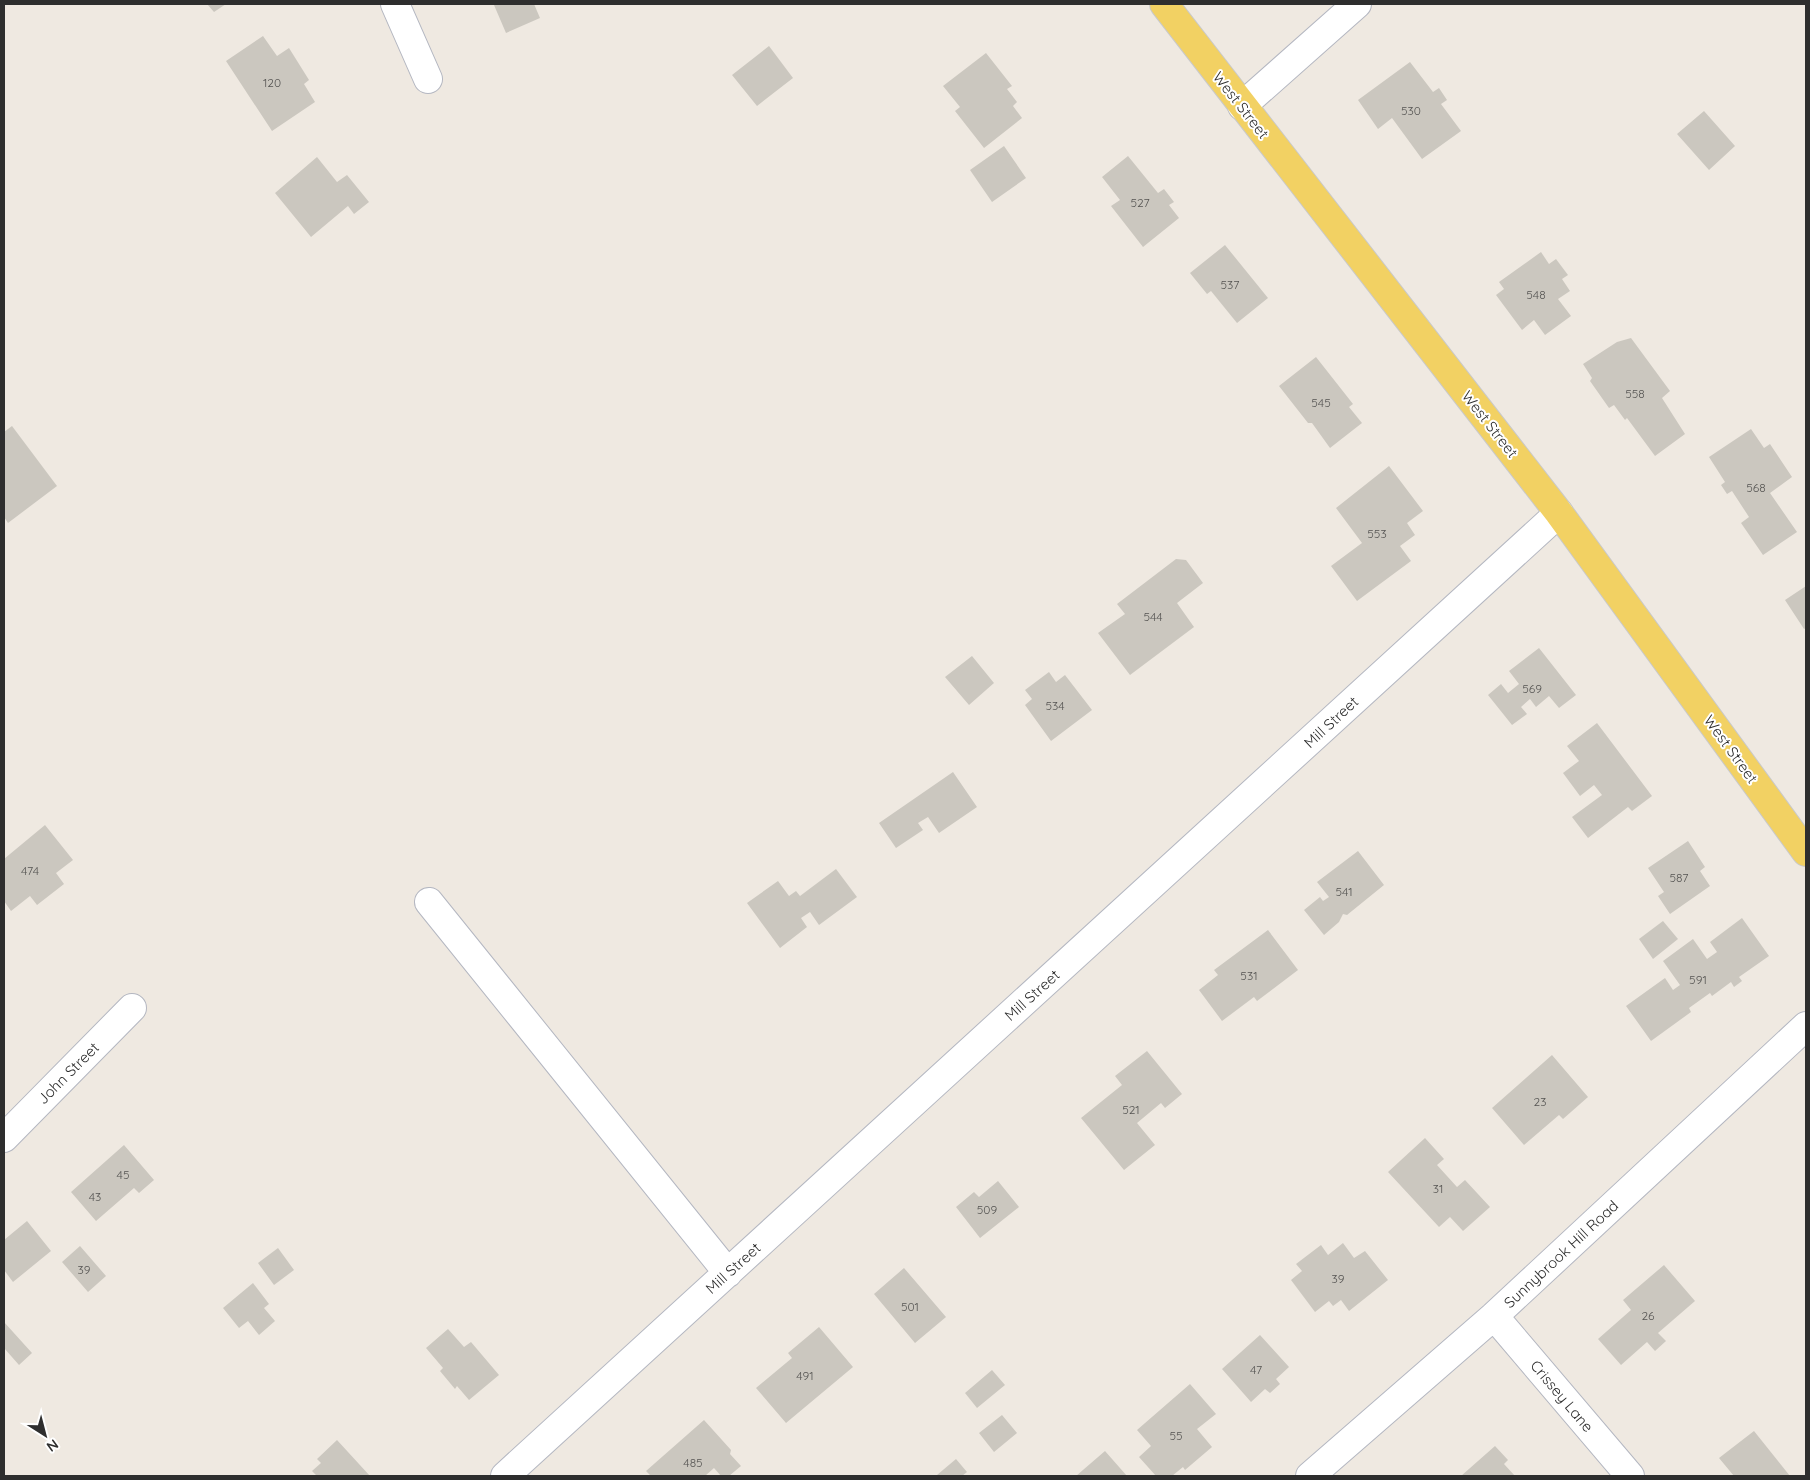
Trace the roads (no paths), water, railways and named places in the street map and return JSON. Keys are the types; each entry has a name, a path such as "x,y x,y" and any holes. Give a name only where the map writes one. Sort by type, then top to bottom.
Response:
{"main road":[{"name":"West Street","path":"1164,4 1559,513 1806,852"}],"street":[{"path":"395,4 428,79"},
{"path":"1242,106 1357,4"},
{"name":"Mill Street","path":"505,1476 1559,513"},
{"path":"429,902 728,1272"},
{"name":"John Street","path":"4,1138 132,1008"},
{"name":"Sunnybrook Hill Road","path":"1310,1476 1494,1316 1806,1026"},
{"name":"Crissey Lane","path":"1494,1316 1630,1476"}]}
